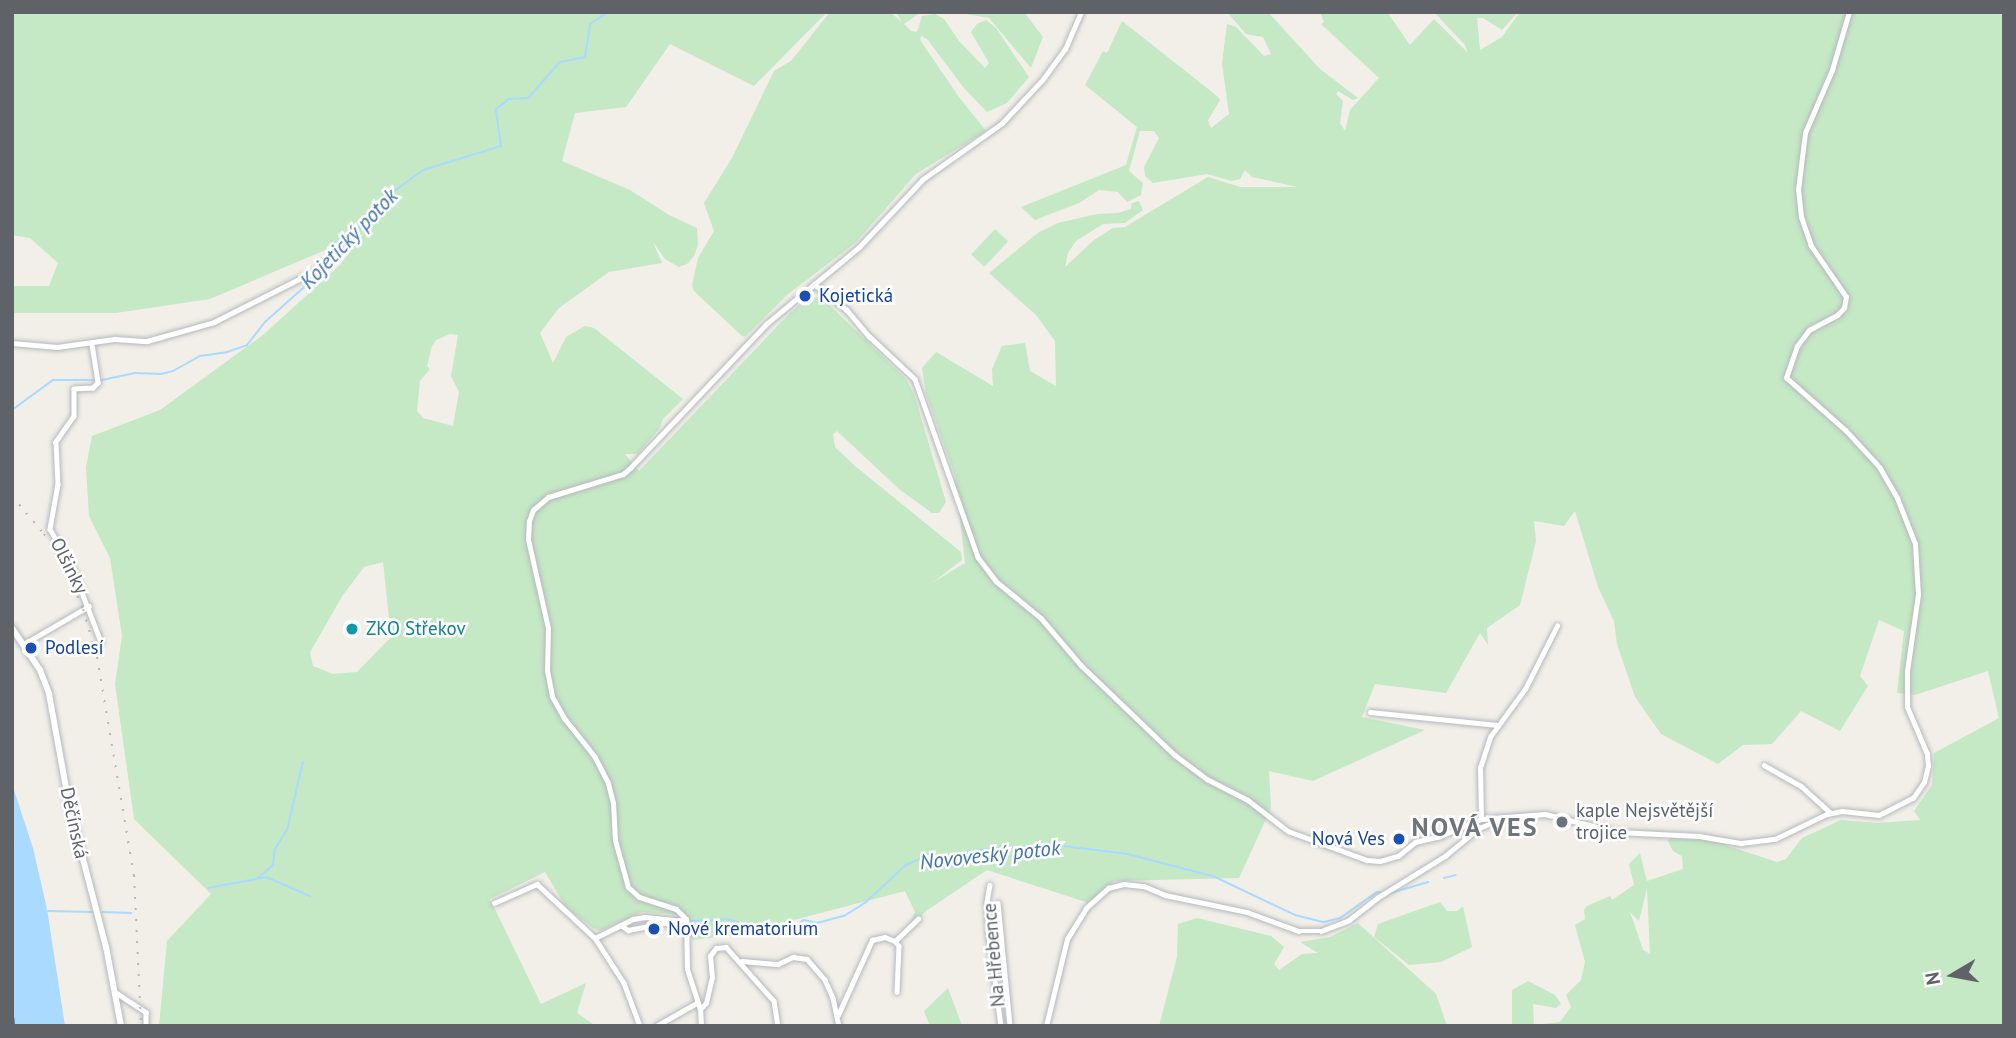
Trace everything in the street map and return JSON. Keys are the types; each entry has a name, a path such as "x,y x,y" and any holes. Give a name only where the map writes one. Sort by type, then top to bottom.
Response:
{"main road":[{"name":"Děčínská","path":"12,628 40,670 52,705 70,809 101,923 121,1026"}],"street":[{"path":"701,1026 699,1005 687,969 686,919 676,909 639,897 628,887 615,839 613,803 608,783 595,757 564,718 552,696 547,670 548,628 528,539 528,521 533,510 548,497 623,474 766,324 859,247 923,179 1002,123 1065,49 1081,12"},
{"path":"814,284 847,310 870,337 915,379 978,557 996,581 1041,618 1081,665 1175,755 1207,779 1248,800 1288,831 1367,860 1380,861 1398,856 1415,842 1440,836 1481,819 1501,820 1545,814 1618,832 1699,836 1741,844 1774,839 1831,813 1842,811 1879,815 1897,807 1920,790 1928,766 1927,754 1907,707 1907,671 1918,596 1915,544 1897,498 1880,468 1846,431 1786,378 1797,346 1809,330 1837,315 1844,308 1846,298 1811,246 1801,217 1798,190 1805,133 1832,70 1849,12"},
{"path":"12,343 57,347 115,340 147,341 198,328 315,271"},
{"name":"Olšinky","path":"89,606 50,526 58,484 56,442 74,416 72,392 76,388 93,388 98,383 92,344"},
{"path":"24,644 89,606 101,642"},
{"path":"1481,819 1480,768 1497,725 1525,689 1557,626"},
{"path":"1370,712 1497,725"},
{"path":"1764,765 1801,786 1831,813"},
{"path":"1046,1026 1067,939 1086,908 1108,888 1124,884 1144,886 1165,895 1247,912 1299,932 1321,931 1349,920 1377,898 1445,856 1479,828 1501,820"},
{"path":"495,903 537,884 595,938 624,983 640,1026"},
{"name":"Na Hřebence","path":"990,885 987,902 989,935 1001,1026"},
{"name":"Na Hřebence","path":"998,903 1010,1026"},
{"path":"595,938 620,924 645,917 674,920"},
{"path":"620,924 628,930 686,919"},
{"path":"895,941 918,919"},
{"path":"838,1016 872,940 885,937 895,941 901,958 897,992"},
{"path":"656,1026 685,1009 706,1003 712,978 712,952 726,947 774,1001 778,1026"},
{"path":"741,961 778,964 793,957 807,959 825,980 839,1026"},
{"path":"115,992 146,1012 146,1026"}],"green space":[{"path":"12,12 827,12 754,86 670,44 626,107 575,113 562,161 630,190 669,215 697,228 698,245 694,256 687,264 679,267 665,259 653,242 662,263 609,272 559,308 540,333 553,363 566,337 585,326 594,328 683,399 663,419 659,429 638,454 625,454 639,471 790,313 807,298 821,297 906,379 914,394 946,502 939,513 932,513 899,489 837,431 833,434 835,447 855,466 961,552 962,560 932,583 965,563 955,476 926,394 922,368 936,352 993,386 992,369 1002,346 1025,343 1030,371 1056,386 1055,341 1036,315 989,273 1039,232 1058,223 1131,209 1132,203 1139,201 1143,210 1125,223 1103,224 1076,241 1068,253 1065,267 1094,240 1113,228 1125,227 1208,177 1240,187 1298,187 1252,177 1245,170 1240,179 1232,181 1207,174 1153,183 1145,176 1144,167 1159,138 1154,131 1140,131 1129,171 1143,183 1141,195 1127,202 1118,192 1099,190 1079,203 1035,220 1021,207 1126,165 1137,127 1085,85 1103,51 1107,53 1122,21 1217,96 1220,100 1208,120 1211,128 1229,114 1222,63 1227,24 1236,27 1264,56 1271,54 1263,37 1246,34 1227,12 1268,12 1320,69 1358,98 1353,100 1338,91 1336,94 1343,101 1340,123 1345,131 1350,110 1379,78 1321,24 1324,22 1320,12 1387,12 1410,45 1434,19 1468,53 1465,45 1434,12 1518,12 1502,30 1483,18 1477,18 1480,50 1502,37 1520,12 2004,12 2004,1026 1512,1026 1512,990 1528,981 1555,995 1561,1004 1556,1008 1533,1004 1534,1025 1560,1022 1571,1007 1566,995 1581,980 1585,962 1575,925 1585,919 1584,910 1587,906 1610,896 1612,900 1634,885 1629,864 1640,853 1647,881 1683,869 1682,856 1673,851 1668,841 1671,835 1724,841 1725,845 1777,862 1786,859 1802,838 1841,820 1876,823 1920,820 1914,811 1932,785 1934,753 1999,718 1988,671 1915,695 1897,693 1904,631 1879,620 1860,676 1868,686 1840,731 1801,711 1772,744 1743,745 1718,764 1661,734 1635,697 1617,644 1614,621 1598,587 1575,511 1564,526 1534,521 1536,541 1520,605 1487,628 1488,645 1480,633 1446,693 1375,684 1362,717 1425,730 1313,781 1269,771 1271,808 1239,878 1114,881 1092,904 987,870 926,911 904,936 915,912 905,891 736,935 692,940 685,915 642,912 600,931 593,928 566,907 545,872 490,899 541,1004 586,983 577,1013 596,1026 159,1026 167,941 211,894 134,819 115,684 122,636 110,558 89,516 86,467 92,436 160,410 263,335 340,265 363,234 210,299 116,313 12,313 12,286 49,286 58,263 30,238 12,235","holes":["450,334 458,335 451,376 459,392 453,426 423,418 417,411 420,381 430,369 427,366 432,346 436,340","383,562 391,637 357,672 333,674 313,666 310,652 343,595 364,567","1647,888 1650,954 1643,950 1630,912 1639,921"]},
{"path":"830,12 890,12 902,22 896,12 921,12 904,24 911,31 917,32 922,16 935,14 944,19 959,41 985,68 989,63 971,32 977,24 986,20 996,28 1029,77 1007,103 987,112 964,88 927,39 921,36 920,40 959,97 986,131 916,174 855,243 788,294 745,337 694,291 692,285 698,258 714,231 704,203 732,158 774,71 791,61"},
{"path":"955,12 1024,12 1043,37 1031,68 989,18"},
{"path":"995,229 1008,241 984,267 971,255"},
{"path":"1440,902 1447,911 1457,911 1463,906 1472,947 1441,962 1409,965 1374,937 1378,924"},
{"path":"1197,918 1271,936 1284,947 1274,964 1279,970 1302,954 1318,953 1300,942 1330,937 1358,923 1436,994 1447,1026 1159,1026 1177,957 1178,924"},
{"path":"948,988 962,1026 930,1026 924,1011"}],"water":[{"path":"12,784 33,848 47,909 65,1026 12,1026"}],"waterway":[{"name":"Kojetický potok","path":"102,380 135,373 161,374 173,371 200,356 227,352 247,345 265,322 331,263 366,218 397,189 423,170 501,146 496,109 509,99 528,98 560,62 585,57 590,24 608,12"},
{"name":"Kojetický potok","path":"12,410 53,380 93,380"},
{"path":"258,878 273,865 275,849 287,830 303,762"},
{"name":"Novoveský potok","path":"691,921 727,919 758,929 789,930 804,920 817,923 844,916 866,902 906,865 922,858 981,850 1055,845 1128,854 1215,877 1295,915 1324,922 1340,918 1377,892 1382,893"},
{"name":"Novoveský potok","path":"1444,878 1456,875"},
{"path":"208,888 266,877 310,896"},
{"name":"Novoveský potok","path":"1387,894 1428,882"},
{"path":"48,911 92,912"},
{"path":"103,912 131,913"}],"ferry route":[{"path":"12,1002 14,1026"}],"railway":[{"path":"12,496 44,534 64,566 83,609 97,657 134,875 141,1026"}],"place":[{"name":"Kojetická","path":"805,296"},
{"name":"ZKO Střekov","path":"352,629"},
{"name":"Podlesí","path":"31,648"},
{"name":"kaple Nejsvětější trojice","path":"1562,822"},
{"name":"Nová Ves","path":"1399,839"},
{"name":"Nové krematorium","path":"654,929"}],"district":[{"name":"NOVÁ VES","path":"1475,827"}]}
